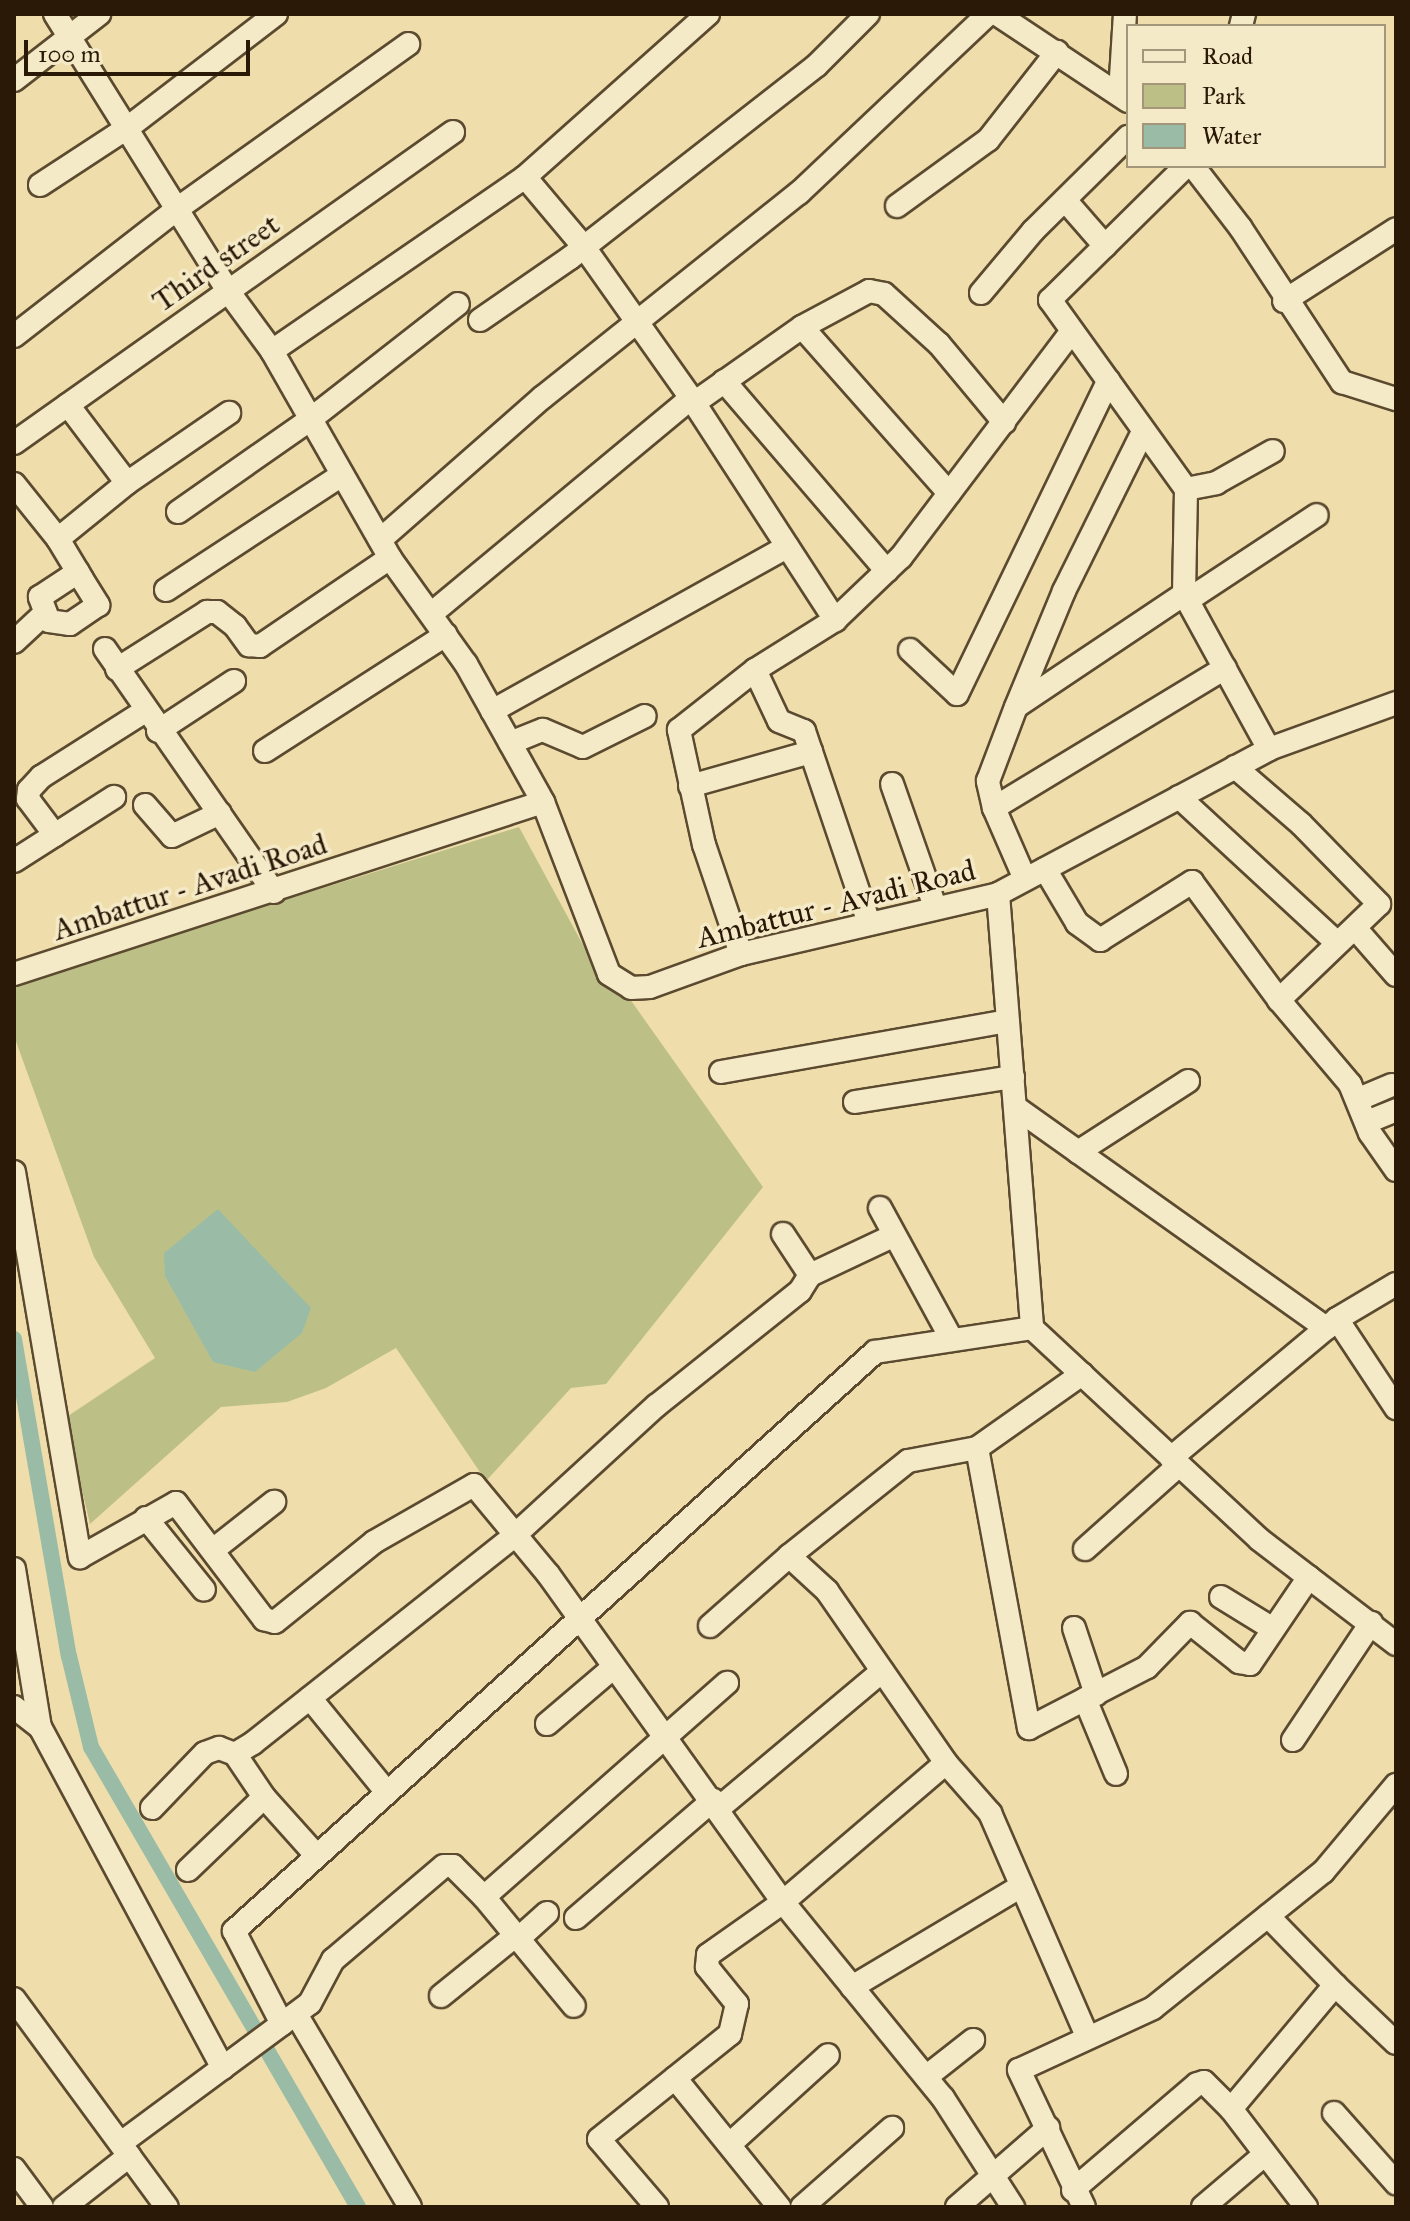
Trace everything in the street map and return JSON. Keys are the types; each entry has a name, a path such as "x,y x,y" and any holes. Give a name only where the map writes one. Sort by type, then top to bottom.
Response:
{"street":[{"path":"55,14 130,126 228,291 272,351 385,549 446,635 543,802"},
{"path":"14,80 99,14"},
{"path":"40,185 130,126 276,14"},
{"path":"272,351 525,177 708,14"},
{"path":"480,320 584,247 817,65 868,14"},
{"path":"117,669 207,612 217,612 249,645 260,646 385,549 543,397 799,193 988,14"},
{"path":"997,14 1124,97"},
{"path":"1124,97 1125,14"},
{"path":"14,336 177,209 408,44"},
{"path":"897,206 988,140 1057,52"},
{"name":"Third street","path":"14,443 453,132"},
{"path":"981,293 1065,200 1126,139"},
{"path":"1269,749 1186,597 1186,489 1050,300 1105,246 1197,170 1240,227 1284,301 1342,382 1396,399"},
{"path":"525,177 584,247 637,322 835,620"},
{"path":"1065,200 1105,246"},
{"path":"1284,301 1396,229"},
{"path":"431,614 692,401 802,327 869,291 884,294 939,344 1004,422"},
{"path":"178,512 312,418 458,304"},
{"path":"802,327 949,493"},
{"path":"741,954 690,786 679,730 755,670 835,620 887,571 1072,331"},
{"path":"724,381 887,571"},
{"path":"910,650 957,694 1108,381"},
{"path":"68,405 127,483"},
{"path":"58,539 127,483 229,413"},
{"path":"1025,879 994,808 988,781 1064,591 1143,432"},
{"path":"1186,489 1216,483 1273,451"},
{"path":"166,590 342,475"},
{"path":"14,484 58,539 98,605 70,624 43,615"},
{"path":"1016,707 1317,515"},
{"path":"492,711 787,547"},
{"path":"43,615 40,597 78,572"},
{"path":"14,642 43,615"},
{"path":"265,751 446,635"},
{"path":"105,649 158,731 274,892"},
{"path":"994,808 1225,668"},
{"path":"755,670 779,721 804,731 869,923"},
{"path":"158,731 234,681"},
{"name":"Ambattur - Avadi Road","path":"14,974 274,892 543,802 601,959 615,979 631,988 650,987 741,954 998,894 1269,749 1396,703"},
{"path":"55,835 28,799 29,790 41,777 145,711"},
{"path":"510,743 543,730 565,743 583,747 645,716"},
{"path":"690,786 811,752"},
{"path":"1235,767 1301,824 1379,904 1279,1000"},
{"path":"892,784 935,907"},
{"path":"14,861 114,797"},
{"path":"1179,797 1337,943"},
{"path":"145,805 172,836 220,813"},
{"path":"1045,869 1077,923 1100,940 1192,882 1279,1000 1359,1099 1367,1122 1396,1170"},
{"path":"998,894 1032,1328 1260,1540 1396,1644"},
{"path":"1355,928 1396,975"},
{"path":"721,1072 1008,1021"},
{"path":"855,1102 1013,1077"},
{"path":"1078,1152 1188,1081"},
{"path":"1359,1099 1392,1085"},
{"path":"1015,1107 1332,1324 1396,1408"},
{"path":"1367,1122 1396,1110"},
{"path":"14,1172 80,1557 176,1503 264,1619 275,1622 374,1542 474,1485 582,1621 665,1739 716,1804 783,1902 926,2077 1013,2207"},
{"path":"880,1208 952,1340"},
{"path":"783,1234 810,1275"},
{"path":"235,1754 514,1536 656,1406 800,1291 810,1275 893,1236"},
{"path":"1085,1549 1175,1461 1332,1324 1393,1291"},
{"path":"410,2207 284,2023 234,1931 385,1790 582,1621 590,1607 875,1352 1032,1328"},
{"path":"710,1626 789,1556 908,1461 977,1448 1082,1374"},
{"path":"977,1448 1029,1728 1147,1667 1190,1623 1239,1662 1250,1664 1309,1577"},
{"path":"213,1550 274,1502"},
{"path":"146,1518 204,1590"},
{"path":"789,1556 827,1591 946,1763 990,1813 1088,2038"},
{"path":"14,1569 40,1727 223,2068"},
{"path":"1221,1597 1273,1629"},
{"path":"1293,1740 1371,1623"},
{"path":"1074,1628 1091,1697 1116,1774"},
{"path":"547,1724 614,1667"},
{"path":"576,1918 882,1671"},
{"path":"484,1897 727,1683"},
{"path":"310,1698 385,1790"},
{"path":"14,1707 40,1727"},
{"path":"152,1808 212,1749 235,1754 264,1797 316,1855"},
{"path":"657,2207 599,2139 730,2034 736,2020 737,2004 707,1967 708,1955 783,1902 946,1763"},
{"path":"1306,2207 1231,2109 1204,2082 1197,2084 1079,2198 1019,2070 1153,2008 1323,1872 1396,1785"},
{"path":"188,1870 264,1797"},
{"path":"64,2207 125,2150 223,2068 284,2023 317,1993 333,1960 444,1866 453,1866 484,1897 574,2006"},
{"path":"852,1987 1020,1887"},
{"path":"441,1996 547,1913"},
{"path":"1268,1916 1335,1985 1395,2038"},
{"path":"1231,2109 1335,1985"},
{"path":"14,1999 167,2207"},
{"path":"926,2077 973,2040"},
{"path":"730,2144 828,2055"},
{"path":"675,2078 779,2207"},
{"path":"1334,2113 1396,2183"},
{"path":"802,2207 892,2128"},
{"path":"957,2207 1048,2128"},
{"path":"1203,2207 1264,2155"},
{"path":"14,2169 42,2207"}],"green space":[{"path":"519,827 595,967 620,985 763,1187 606,1384 571,1388 486,1481 396,1348 326,1388 287,1402 221,1407 90,1524 65,1418 155,1358 94,1257 14,1036 14,984"}],"water":[{"path":"218,1209 311,1308 302,1333 255,1372 213,1362 165,1276 164,1253"}],"waterway":[{"path":"14,1339 69,1656 91,1747 358,2207"}]}
